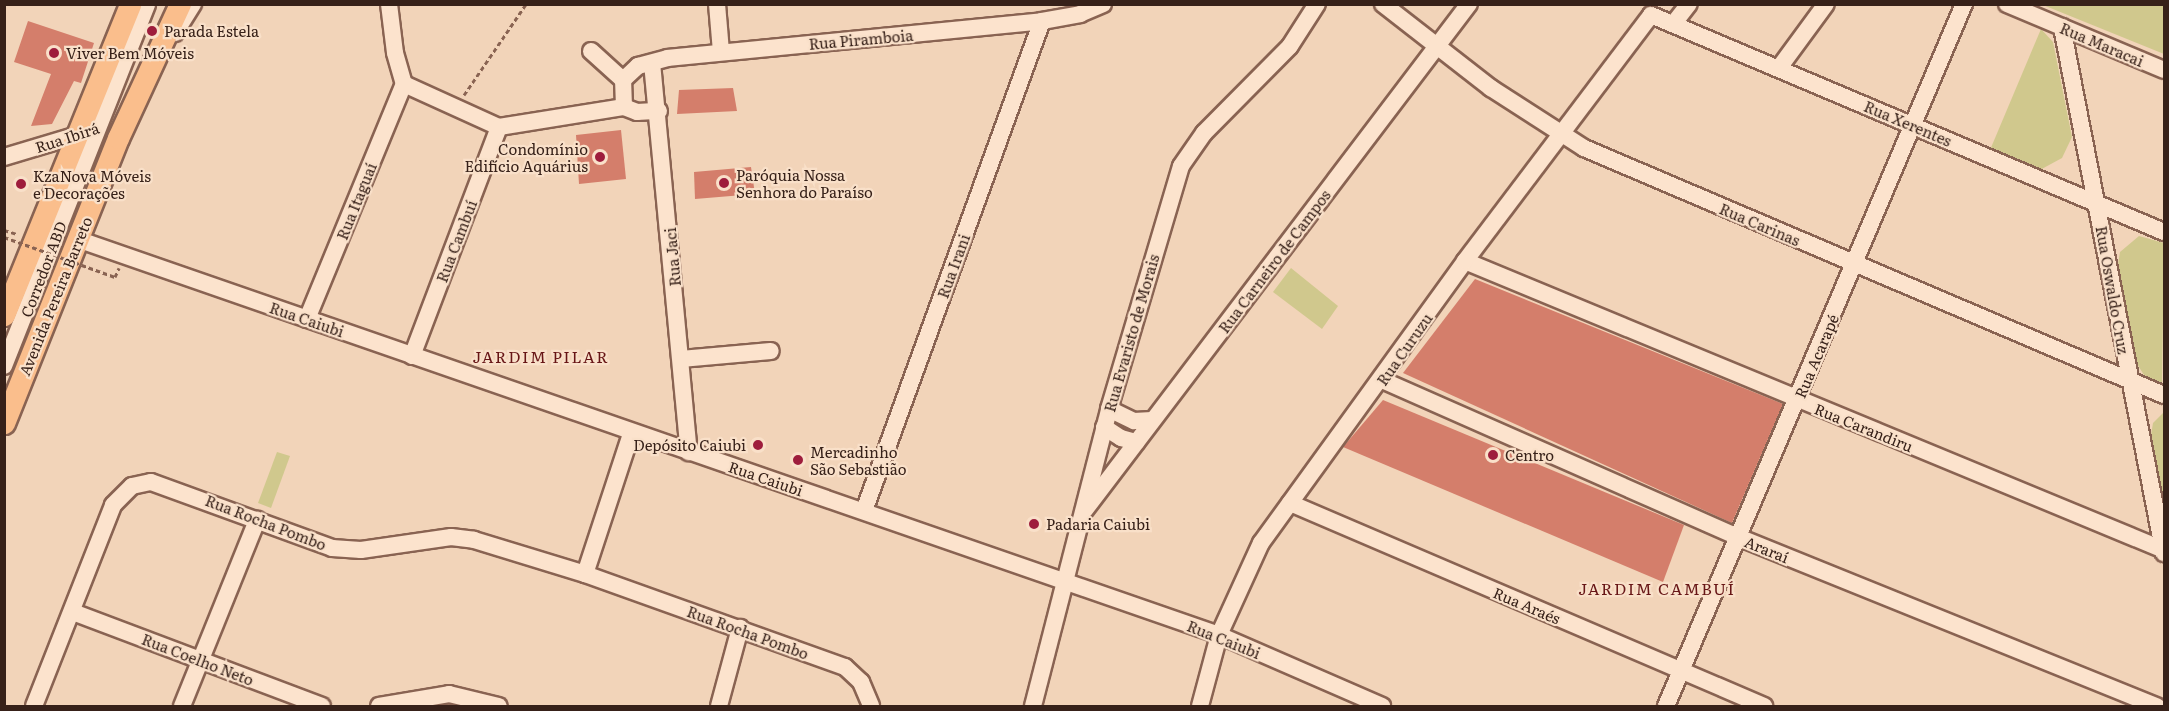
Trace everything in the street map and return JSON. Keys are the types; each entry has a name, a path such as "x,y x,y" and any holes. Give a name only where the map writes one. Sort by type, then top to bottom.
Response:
{"main road":[{"path":"4,315 130,4"},
{"name":"Avenida Pereira Barreto","path":"4,423 129,114 156,61 180,4"}],"street":[{"name":"Corredor ABD","path":"4,366 147,4"},
{"path":"156,61 193,4"},
{"path":"389,4 395,53 404,84 499,127 624,107 637,112 659,111"},
{"path":"717,4 722,52"},
{"name":"Rua Piramboia","path":"624,81 638,66 652,63 722,52 1042,21 1080,14 1103,4"},
{"name":"Rua Evaristo de Morais","path":"1033,706 1079,518 1181,166 1204,133 1278,61 1317,4"},
{"name":"Rua Carinas","path":"1383,4 1491,88 1584,148 2164,395"},
{"name":"Rua Carneiro de Campos","path":"1079,518 1469,4"},
{"path":"1674,23 1689,4"},
{"path":"1779,68 1826,4"},
{"name":"Rua Acarapé","path":"1666,706 1915,126 1964,4"},
{"name":"Rua Maracai","path":"2007,4 2164,70"},
{"name":"Rua Xerentes","path":"1651,15 2164,232"},
{"name":"Rua Curuzu","path":"1200,706 1219,635 1261,543 1382,380 1465,261 1651,15"},
{"name":"Rua Irani","path":"864,511 1042,21"},
{"name":"Rua Oswaldo Cruz","path":"2062,27 2098,204 2128,380 2164,551"},
{"path":"591,51 624,81 624,107"},
{"name":"Rua Jaci","path":"652,63 659,111 689,452"},
{"name":"Rua Itaguaí","path":"307,319 404,84"},
{"name":"Rua Ibirá","path":"4,157 77,136 129,114"},
{"name":"Rua Cambuí","path":"412,356 499,127"},
{"name":"Rua Caiubi","path":"77,239 631,434 864,511 1219,635 1382,706"},
{"name":"Rua Carandiru","path":"1465,261 2164,551"},
{"path":"681,359 771,351"},
{"name":"Araraí","path":"1382,380 1738,537 2157,706"},
{"path":"1109,409 1134,421 1152,420"},
{"path":"1104,427 1121,438 1136,442"},
{"path":"585,574 631,434"},
{"name":"Rua Rocha Pombo","path":"34,706 73,612 113,505 132,486 151,482 170,486 332,548 360,550 451,537 474,540 585,574 844,667 866,689 872,706"},
{"name":"Rua Araés","path":"1290,503 1764,706"},
{"path":"182,706 257,520"},
{"name":"Rua Coelho Neto","path":"73,612 322,706"},
{"path":"719,706 740,628"},
{"path":"379,706 449,694 499,706"}],"path":[{"path":"456,107 526,4"},
{"path":"4,237 115,278"}],"shaded area":[{"path":"2043,5 2164,5 2164,54"},
{"path":"2041,29 2053,42 2072,137 2062,158 2038,171 1990,150"},
{"path":"2139,236 2164,243 2162,385 2144,375 2137,364 2117,271 2120,252"},
{"path":"1291,268 1338,306 1322,329 1273,292"},
{"path":"2164,412 2164,503 2151,435 2153,423"},
{"path":"277,452 290,456 271,508 258,503"}],"building":[{"name":"Viver Bem Móveis","path":"28,21 94,43 81,83 74,81 52,124 31,126 51,74 14,62"},
{"path":"733,88 737,111 677,114 679,90"},
{"name":"Condomínio Edifício Aquárius","path":"621,130 626,179 579,184 576,135"},
{"name":"Paróquia Nossa Senhora do Paraíso","path":"751,167 755,194 695,199 694,172"},
{"path":"1475,279 1783,404 1732,523 1403,373"},
{"path":"1383,400 1684,525 1663,582 1343,447"}],"place":[{"name":"Parada Estela","path":"152,31"},
{"name":"Viver Bem Móveis","path":"54,53"},
{"name":"Condomínio Edifício Aquárius","path":"600,157"},
{"name":"Paróquia Nossa Senhora do Paraíso","path":"724,183"},
{"name":"KzaNova Móveis e Decorações","path":"21,184"},
{"name":"Depósito Caiubi","path":"758,445"},
{"name":"Centro","path":"1493,455"},
{"name":"Mercadinho São Sebastião","path":"798,460"},
{"name":"Padaria Caiubi","path":"1034,524"}],"district":[{"name":"JARDIM PILAR","path":"541,356"},
{"name":"JARDIM CAMBUÍ","path":"1657,588"}]}
